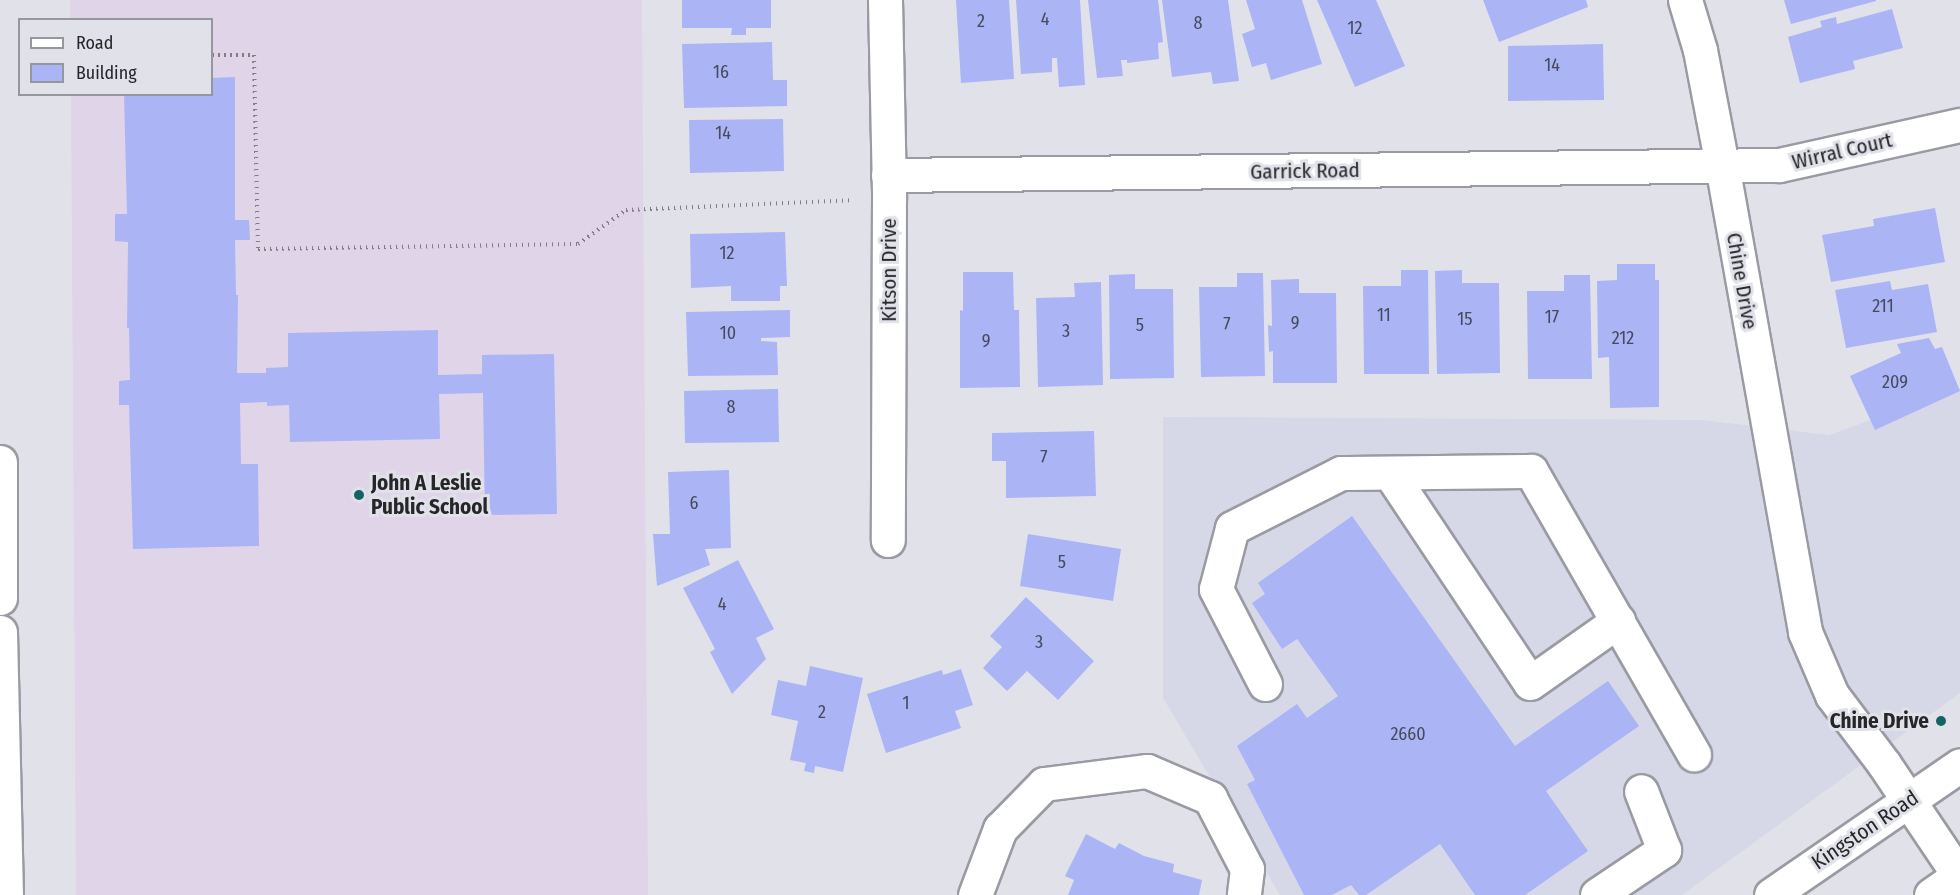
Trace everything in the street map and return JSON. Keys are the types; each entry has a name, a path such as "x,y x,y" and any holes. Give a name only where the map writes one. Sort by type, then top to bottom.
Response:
{"street":[{"name":"Kitson Drive","path":"885,0 888,175 888,540"},
{"name":"Chine Drive","path":"1685,0 1700,50 1722,165 1805,632 1832,694 1884,764 1960,876"},
{"name":"Wirral Court","path":"1722,165 1779,165 1960,125"},
{"name":"Garrick Road","path":"888,175 1722,165"},
{"path":"0,462 0,598"},
{"path":"1266,684 1216,589 1232,528 1341,473 1531,471 1694,754"},
{"path":"1390,473 1530,683 1618,621"},
{"path":"0,632 6,895"},
{"name":"Kingston Road","path":"1771,895 1960,765"},
{"path":"975,895 1000,829 1044,783 1147,771 1210,798 1247,869 1244,895"},
{"path":"1597,895 1664,850 1641,791"},
{"path":"1931,895 1960,876"}],"path":[{"path":"213,56 254,55 258,249 578,244 626,210 859,200"}],"shaded area":[{"name":"John A Leslie Public School","path":"70,0 642,0 648,895 76,895 71,96 213,96 213,18 70,18"},
{"path":"1960,388 1960,693 1682,895 1280,895 1163,698 1163,417 1703,420 1829,435"}],"building":[{"path":"682,0 771,0 771,28 746,28 746,35 731,35 732,28 682,28"},
{"path":"956,0 1009,0 1014,79 961,83"},
{"path":"1016,0 1080,0 1085,85 1059,87 1057,58 1052,58 1052,72 1021,74"},
{"path":"1088,0 1158,0 1163,42 1158,43 1159,59 1127,63 1127,60 1121,60 1123,76 1097,78"},
{"path":"1162,0 1228,0 1239,81 1213,84 1211,72 1172,77"},
{"path":"1246,0 1302,0 1322,64 1271,80 1266,63 1252,67 1242,34 1255,29"},
{"path":"1317,0 1376,0 1405,66 1355,87"},
{"path":"1483,0 1586,0 1588,7 1499,42"},
{"path":"1784,0 1876,0 1876,1 1791,24"},
{"path":"1892,9 1903,48 1853,61 1855,69 1800,83 1788,37 1822,27 1820,21 1836,17 1837,24"},
{"path":"772,42 773,80 787,80 787,106 684,108 682,44"},
{"path":"1603,44 1604,100 1508,101 1508,46"},
{"path":"235,77 235,220 249,220 250,240 235,240 236,295 238,295 237,373 266,373 266,368 288,367 288,333 438,330 438,375 482,374 482,355 554,354 557,514 485,515 483,393 439,394 440,439 290,442 289,405 267,406 267,402 240,403 241,464 258,464 259,546 133,549 129,405 119,405 119,381 130,380 129,328 127,328 128,242 115,241 115,214 127,214 124,96 213,96 213,78"},
{"path":"783,119 784,171 690,173 689,120"},
{"path":"1935,208 1945,262 1831,282 1822,235 1874,226 1873,219"},
{"path":"785,232 787,286 780,286 780,301 731,301 731,286 691,288 690,234"},
{"path":"1617,264 1655,264 1655,280 1659,280 1659,407 1610,408 1609,357 1598,358 1597,281 1617,280"},
{"path":"1401,270 1428,270 1429,374 1364,374 1363,286 1401,286"},
{"path":"1462,270 1462,283 1499,283 1500,373 1437,374 1435,271"},
{"path":"963,272 1013,272 1014,310 1019,310 1020,387 960,388 960,310 963,311"},
{"path":"1237,273 1263,273 1265,376 1201,377 1199,287 1237,287"},
{"path":"1135,274 1135,289 1173,289 1174,378 1110,379 1109,275"},
{"path":"1564,275 1590,275 1592,379 1528,379 1527,291 1564,291"},
{"path":"1299,279 1299,293 1336,293 1337,383 1273,383 1273,351 1269,352 1268,325 1272,326 1271,280"},
{"path":"1890,281 1892,290 1928,284 1937,332 1846,348 1835,290"},
{"path":"1101,282 1103,385 1038,387 1036,298 1075,297 1074,283"},
{"path":"790,310 790,337 761,338 761,341 777,342 778,375 688,376 686,312"},
{"path":"1929,338 1935,349 1942,347 1960,391 1875,430 1850,376 1901,353 1897,344"},
{"path":"778,389 779,442 685,443 684,391"},
{"path":"1094,431 1096,496 1006,498 1006,461 992,461 992,433"},
{"path":"729,470 731,548 705,549 710,565 657,586 653,534 670,534 668,472"},
{"path":"1352,516 1515,746 1608,681 1639,726 1546,791 1588,851 1525,895 1475,895 1440,844 1366,895 1359,895 1351,885 1332,895 1304,895 1247,784 1255,780 1237,746 1297,704 1307,718 1338,696 1297,639 1282,649 1252,603 1265,594 1258,583"},
{"path":"1028,534 1121,549 1113,601 1020,586"},
{"path":"738,560 774,629 756,638 766,659 732,694 710,652 715,649 683,588"},
{"path":"1026,597 1094,661 1058,700 1027,671 1007,691 983,668 1002,647 990,636"},
{"path":"810,666 863,678 843,772 815,766 814,773 804,771 806,763 790,760 798,721 771,715 778,680 806,686"},
{"path":"961,669 973,705 955,711 961,728 886,753 867,694 942,670 943,675"},
{"path":"1086,834 1115,849 1119,843 1144,856 1174,864 1173,872 1202,880 1199,895 1068,895 1074,880 1065,876"}],"place":[{"name":"John A Leslie Public School","path":"359,495"},
{"name":"Chine Drive","path":"1941,721"}]}
